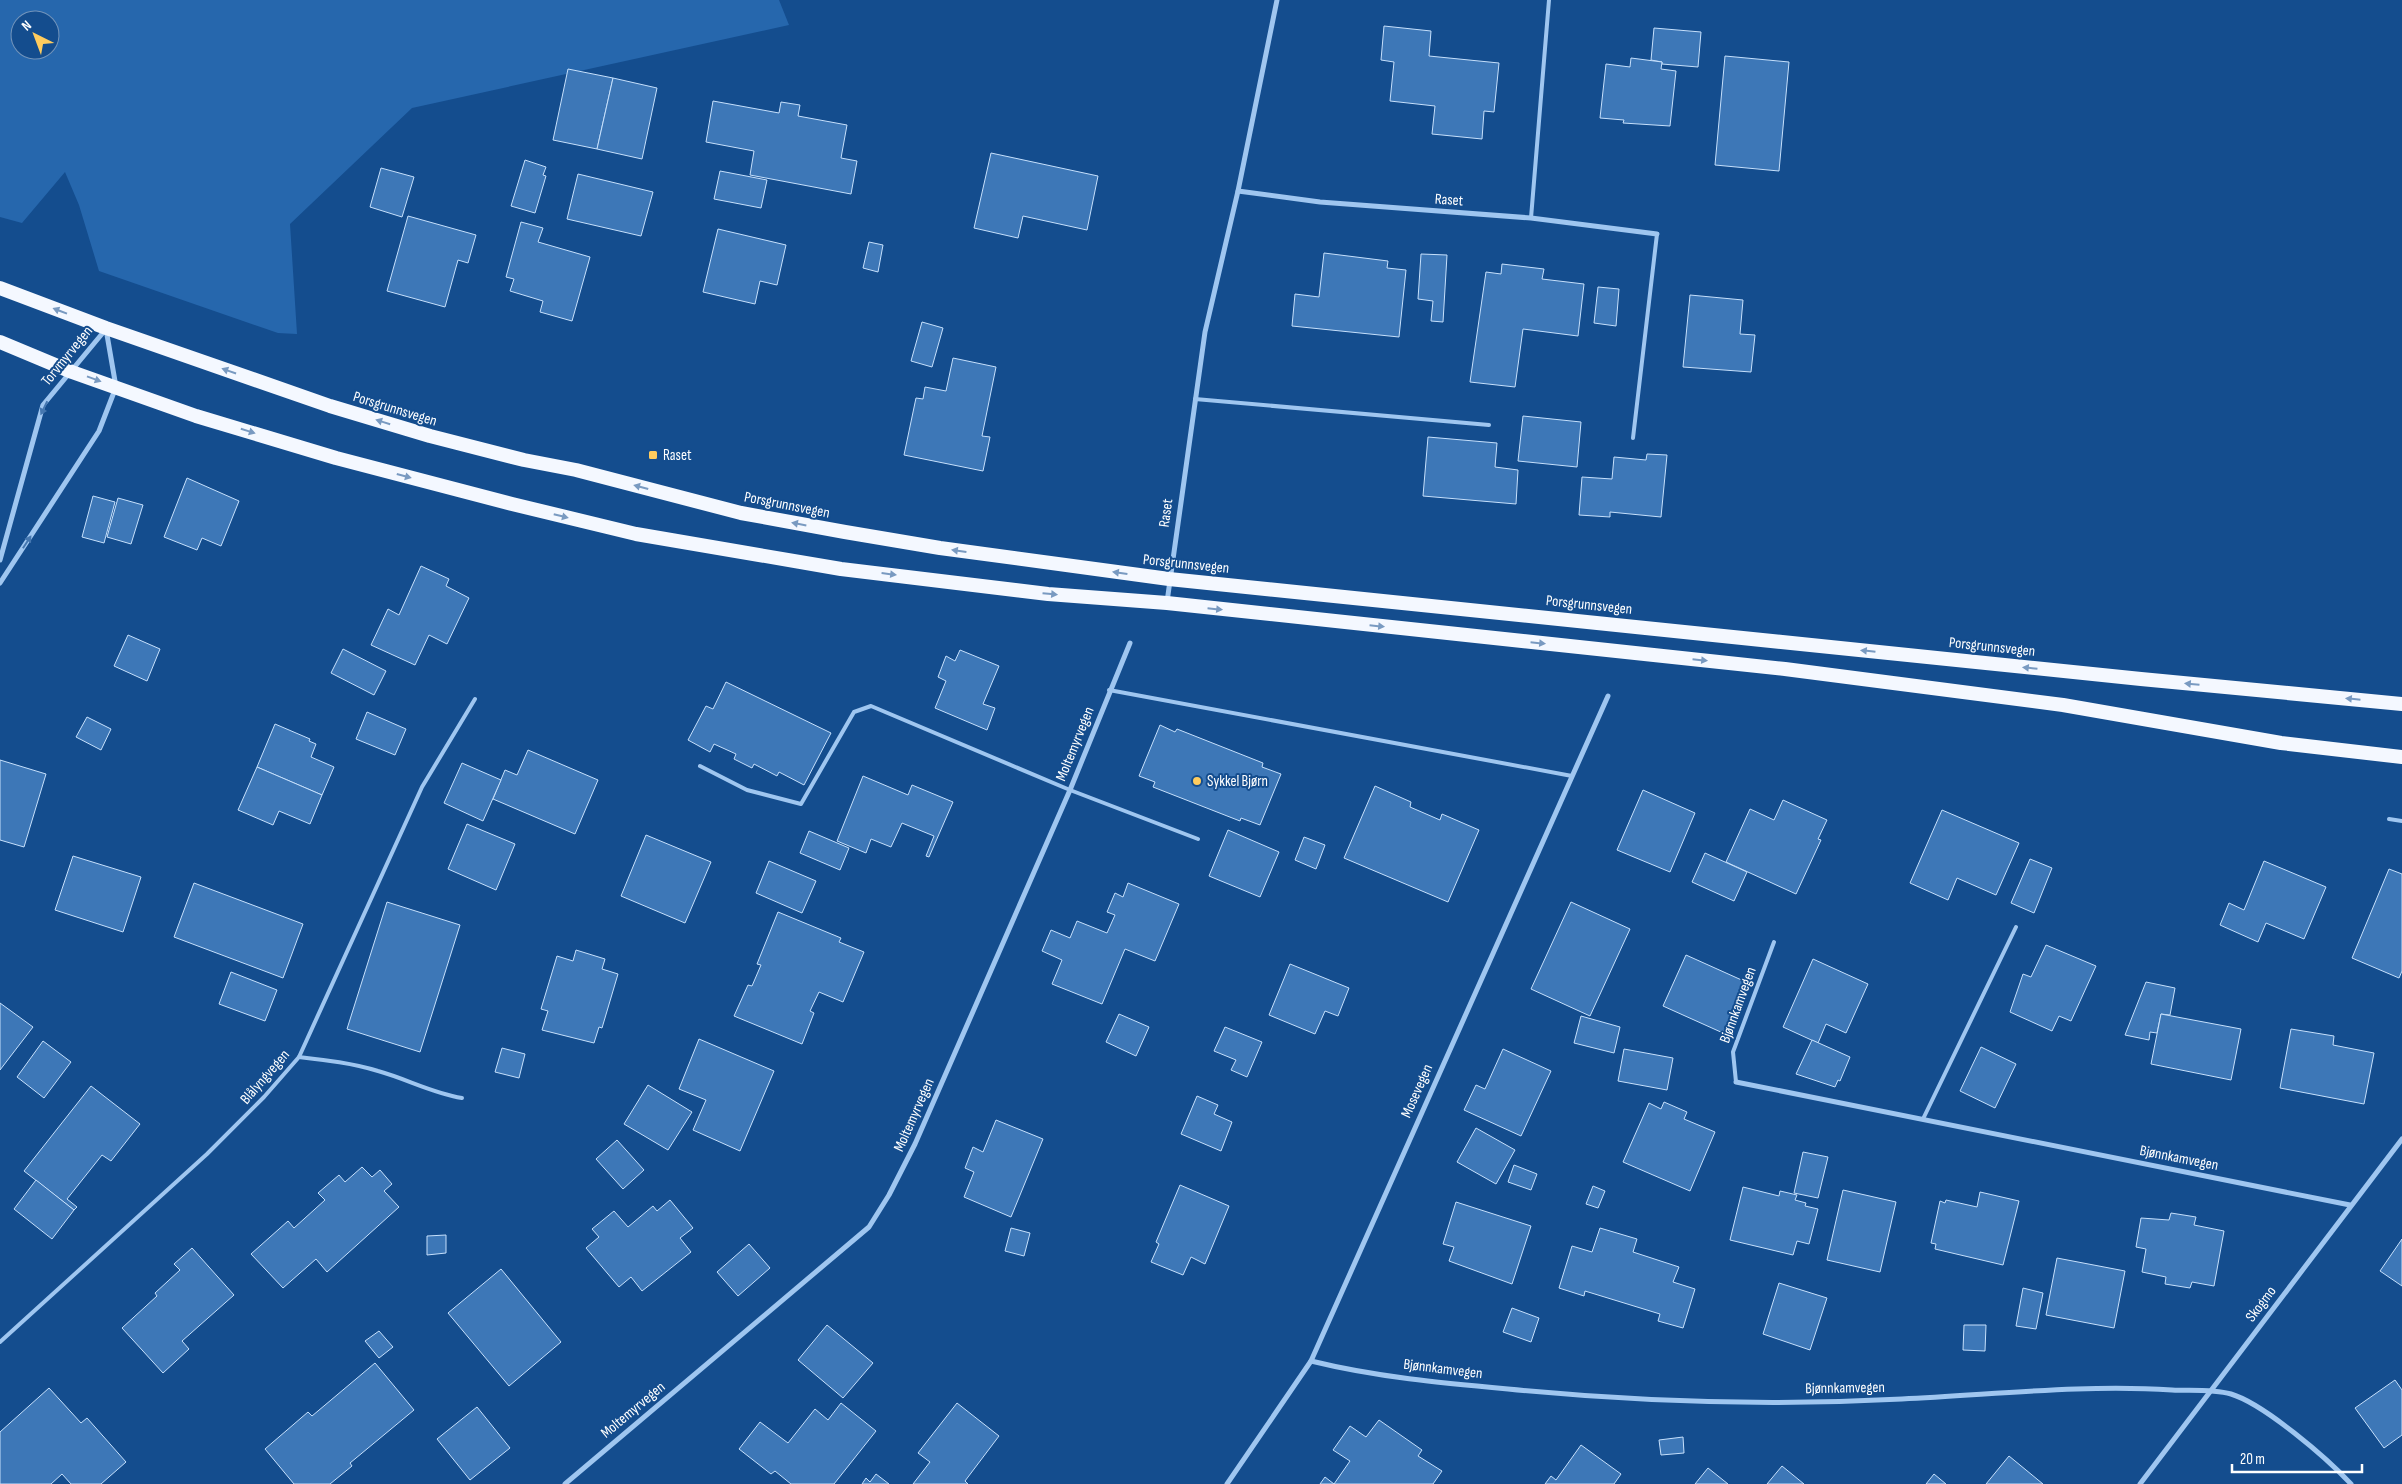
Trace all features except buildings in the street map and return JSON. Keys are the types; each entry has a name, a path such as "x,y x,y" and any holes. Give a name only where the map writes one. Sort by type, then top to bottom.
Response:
{"highway":[{"name":"Porsgrunnsvegen","path":"0,288 106,328 330,406 430,436 524,460 576,470 741,513 940,548 1169,579 2402,704"},
{"path":"0,342 72,372 196,416 336,458 636,534 841,568 1048,594 1167,603 1785,668 2063,705 2289,744 2402,757"}],"street":[{"name":"Raset","path":"1167,603 1205,332 1238,191 1276,0"},
{"name":"Raset","path":"1238,191 1320,202 1531,218 1657,234"},
{"name":"Torvmyrvegen","path":"0,560 43,405 72,372 106,328"},
{"name":"Torvmyrvegen","path":"106,328 116,387"},
{"path":"0,583 98,431 116,387"},
{"name":"Moltemyrvegen","path":"565,1484 869,1227 889,1195 915,1144 1070,790 1130,642"},
{"name":"Mosevegen","path":"1227,1484 1311,1361 1608,696"},
{"name":"Bjønnkamvegen","path":"1736,1082 2350,1205"},
{"name":"Skogmo","path":"2140,1484 2402,1139"},
{"name":"Bjønnkamvegen","path":"1311,1361 1341,1368 1433,1382 1576,1396 1727,1404 1900,1399 2136,1387 2229,1394 2257,1405 2338,1470 2351,1484"}],"lane":[{"path":"1531,218 1549,0"},
{"path":"1633,438 1657,234"},
{"path":"1195,399 1489,425"},
{"path":"1109,690 1572,776"},
{"name":"Blålyngvegen","path":"0,1342 207,1154 264,1097 299,1057 422,787 475,699"},
{"path":"700,766 747,790 801,804 854,712 871,706 1070,790 1198,839"},
{"path":"2389,819 2402,821"},
{"path":"1923,1119 2016,927"},
{"name":"Bjønnkamvegen","path":"1736,1082 1733,1052 1774,942"},
{"path":"299,1057 353,1064 380,1071 439,1094 462,1098"}],"shaded area":[{"path":"0,0 779,0 789,25 412,108 290,224 297,334 278,333 99,271 79,205 65,172 22,223 0,217"}],"place":[{"name":"Raset","path":"653,455"},
{"name":"Sykkel Bjørn","path":"1197,781"}]}
